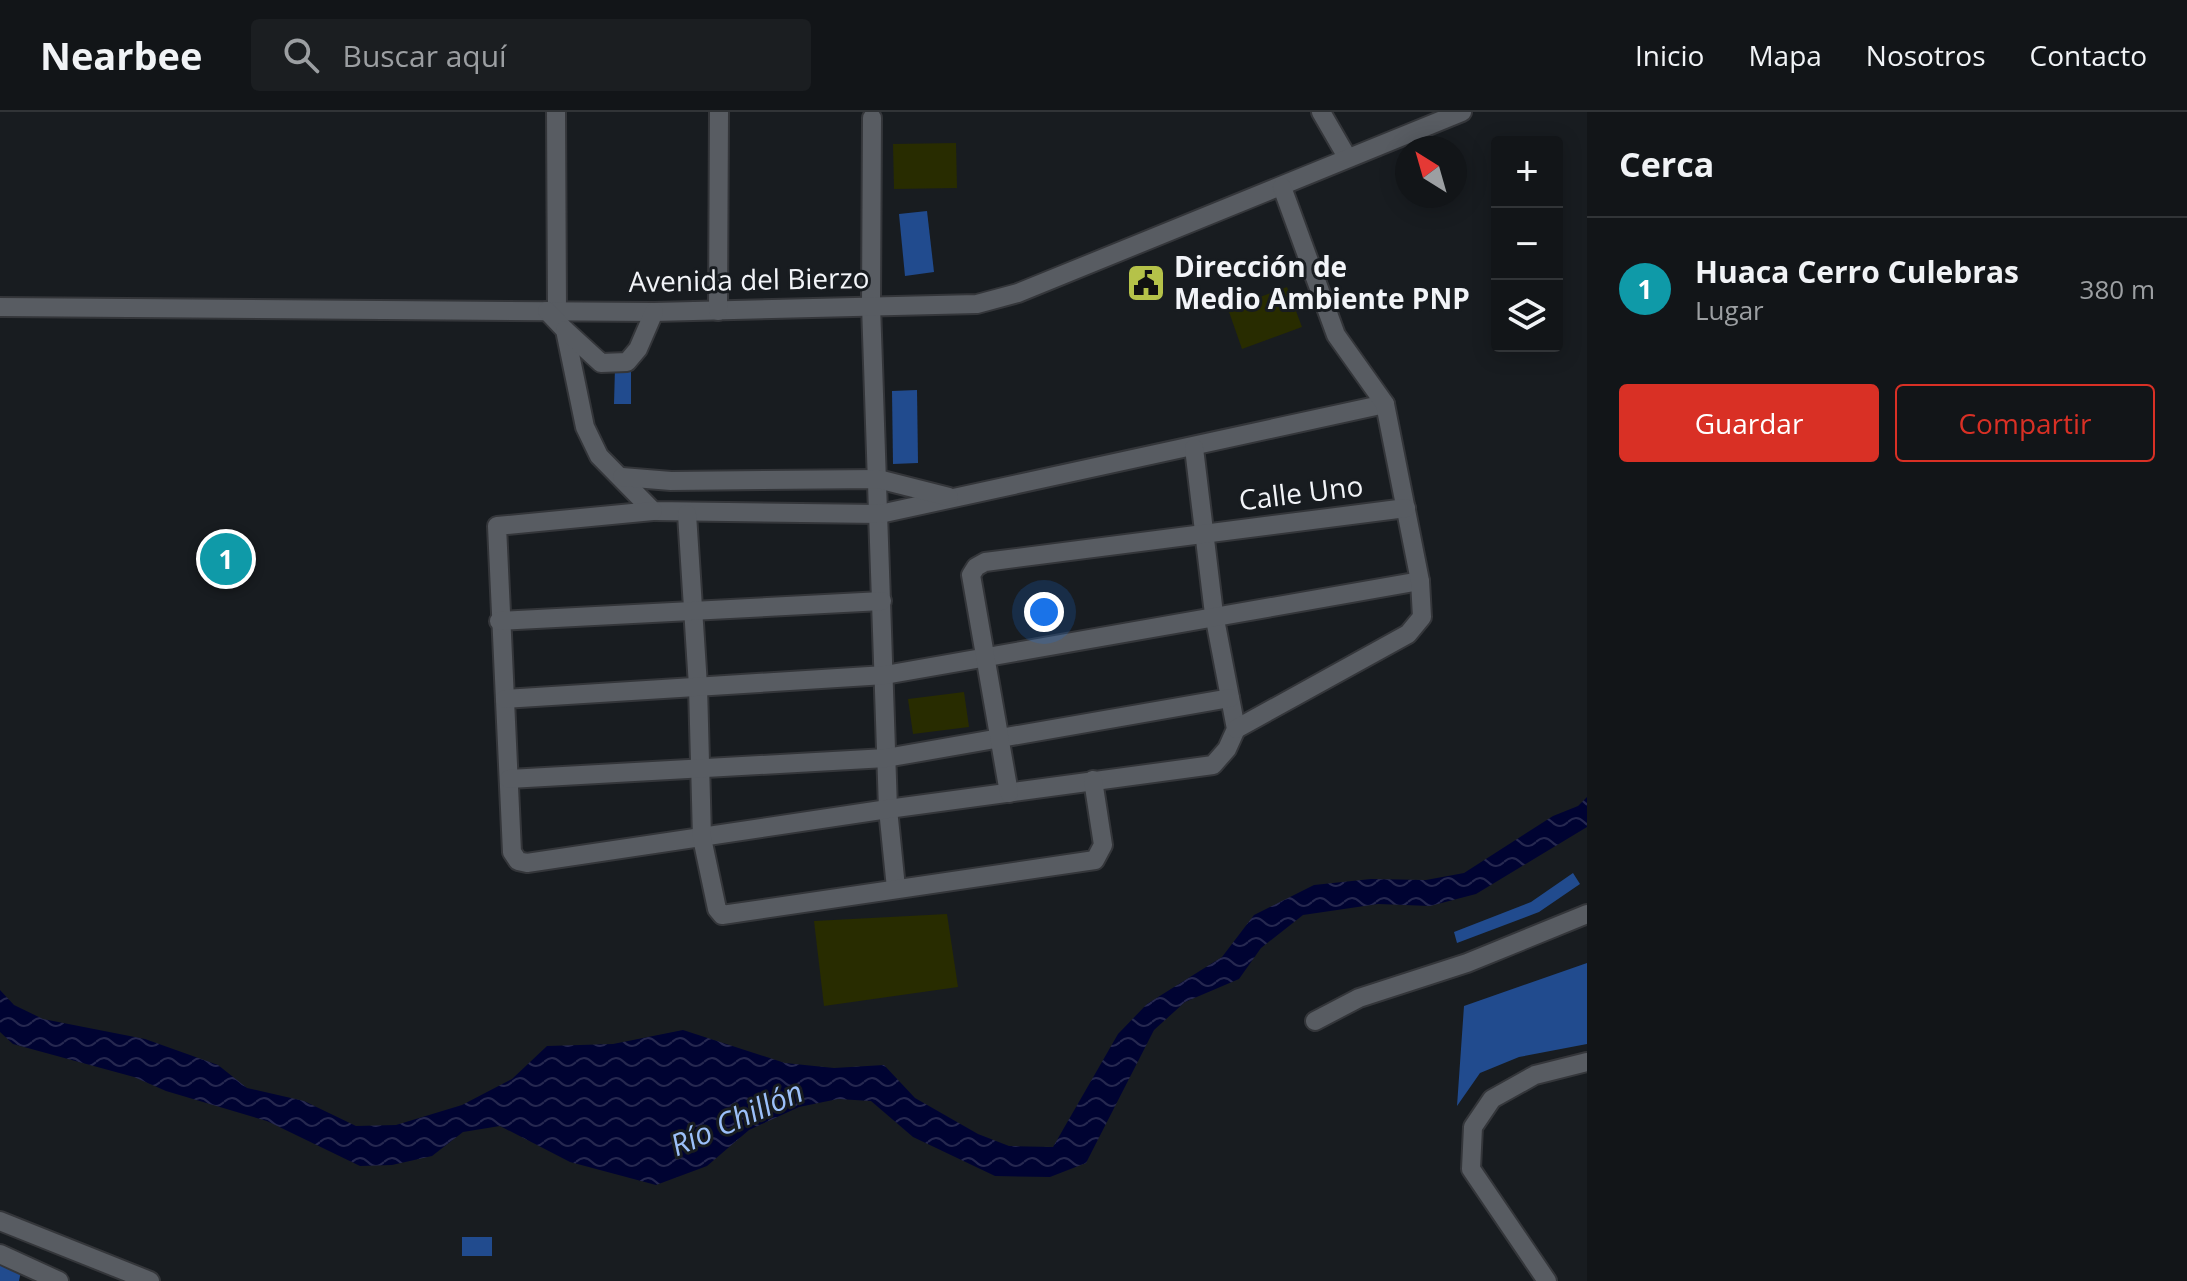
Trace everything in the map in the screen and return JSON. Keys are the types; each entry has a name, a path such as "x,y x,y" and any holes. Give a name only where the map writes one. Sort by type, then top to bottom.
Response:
{"street":[{"path":"556,112 552,311 565,330 601,363 627,362 638,349 654,312"},
{"path":"718,311 719,112"},
{"path":"1321,112 1347,157"},
{"name":"Avenida del Bierzo","path":"0,307 654,312 977,304 1018,293 1462,112"},
{"path":"872,118 871,305 888,809 896,888"},
{"path":"1236,729 1408,634 1422,617 1420,581 1385,404 1336,335 1282,187"},
{"path":"565,330 585,427 599,456 653,511"},
{"path":"1194,448 1214,614 1236,729 1227,749 1213,765 888,809 527,863 518,861 512,852 497,526 653,511 687,514 880,514 1385,404"},
{"path":"622,477 671,481 878,479 952,497"},
{"name":"Calle Uno","path":"986,660 971,575 976,567 985,562 1406,508"},
{"path":"687,514 698,686 702,838 717,909 722,915 1095,860 1103,845 1093,780"},
{"path":"505,699 885,675 986,660 1214,614 1420,581"},
{"path":"499,621 882,601"},
{"path":"986,660 1009,793"},
{"path":"509,779 886,758 1230,698"},
{"path":"1315,1021 1359,998 1467,963 1587,914"},
{"path":"1547,1281 1471,1169 1473,1127 1492,1099 1535,1075 1587,1062"},
{"path":"0,1221 150,1281"},
{"path":"0,1254 59,1281"}],"green space":[{"path":"956,143 957,188 894,189 893,144"},
{"path":"1287,287 1302,327 1242,349 1228,309"},
{"path":"964,692 969,727 913,734 908,699"},
{"path":"947,914 958,987 824,1006 814,921"}],"water":[{"name":"Río Chillón","path":"1587,797 1587,827 1476,894 1430,906 1378,904 1303,915 1261,948 1239,979 1185,1002 1154,1030 1086,1163 1050,1177 995,1176 913,1137 871,1101 838,1099 799,1107 749,1130 707,1166 656,1185 570,1162 500,1126 463,1132 432,1156 392,1165 360,1166 267,1121 166,1091 134,1077 13,1044 0,1032 0,990 14,1005 43,1019 145,1039 218,1065 247,1088 304,1101 356,1126 396,1125 462,1105 512,1079 547,1046 613,1044 683,1030 785,1063 834,1068 884,1065 915,1098 978,1134 1009,1146 1053,1147 1118,1034 1147,1004 1222,957 1254,915 1314,885 1371,879 1426,880 1464,873 1553,816 1578,806"}],"building":[{"path":"927,211 934,272 905,276 899,214"},
{"path":"615,368 631,368 631,404 614,404"},
{"path":"917,390 918,463 893,464 892,391"},
{"path":"1573,873 1580,884 1539,912 1457,943 1454,932 1531,902"},
{"path":"1587,963 1587,1044 1519,1057 1480,1073 1457,1106 1464,1006"},
{"path":"462,1237 492,1237 492,1256 462,1256"},
{"path":"0,1264 21,1271 19,1281 0,1281"}],"place":[{"name":"Dirección de Medio Ambiente PNP","path":"1146,283"},
{"name":"Huaca Cerro Culebras","path":"226,559"}]}
